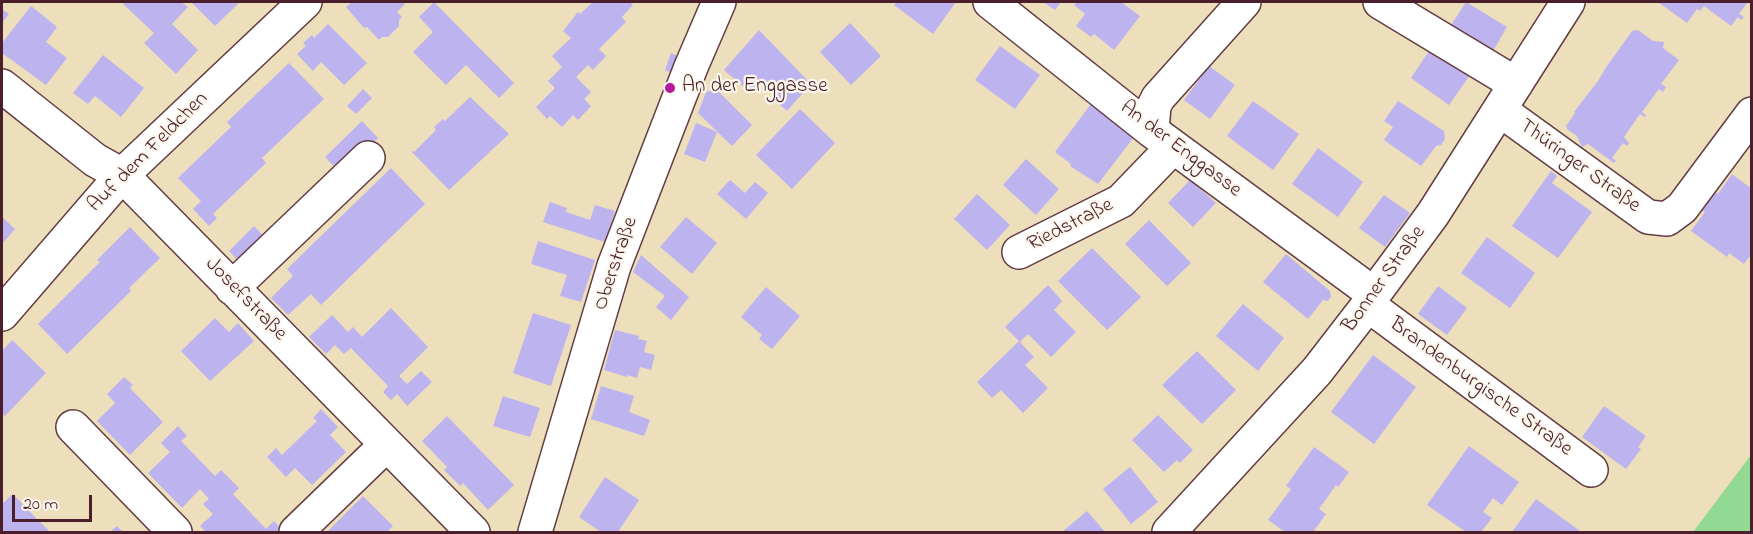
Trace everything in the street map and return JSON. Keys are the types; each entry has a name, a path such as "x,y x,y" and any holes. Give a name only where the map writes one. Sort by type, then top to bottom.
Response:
{"street":[{"name":"Auf dem Feldchen","path":"2,314 122,175 305,2"},
{"name":"Oberstraße","path":"535,532 614,266 718,2"},
{"name":"An der Enggasse","path":"990,2 1371,300"},
{"path":"1163,139 1154,105 1158,98 1244,2"},
{"name":"Thüringer Straße","path":"1380,2 1508,97 1648,217 1667,219 1682,208 1752,114"},
{"name":"Bonner Straße","path":"1169,532 1317,371 1371,300 1433,214 1568,2"},
{"name":"Josefstraße","path":"2,86 95,160 122,175 472,532"},
{"name":"Riedstraße","path":"1019,252 1121,201 1163,139"},
{"path":"232,288 368,158"},
{"name":"Brandenburgische Straße","path":"1371,300 1592,470"},
{"path":"73,427 176,532"},
{"path":"297,532 386,445"}],"green space":[{"path":"1751,455 1751,532 1693,532"}],"building":[{"path":"126,2 181,2 188,7 172,24 198,50 176,74 144,43 154,33 123,4"},
{"path":"240,2 215,26 192,3"},
{"path":"352,2 402,2 405,4 397,12 402,17 399,20 399,26 388,37 382,37 379,40 367,27 364,28 346,7"},
{"path":"434,2 514,83 499,98 466,65 446,85 413,52 433,32 419,17"},
{"path":"593,2 630,2 633,5 622,17 626,22 599,49 606,56 593,70 588,65 576,77 591,92 584,99 591,106 578,120 573,115 562,127 550,116 547,119 536,107 555,88 548,81 562,67 552,56 571,38 563,31 578,12 580,14"},
{"path":"897,2 956,2 933,34 894,5"},
{"path":"1043,2 1061,2 1055,10"},
{"path":"1077,2 1121,2 1140,16 1114,50 1094,34 1091,37 1076,26 1085,14 1074,5"},
{"path":"1466,2 1507,27 1490,56 1448,30"},
{"path":"1658,2 1748,2 1739,14 1744,17 1741,20 1738,17 1731,26 1704,6 1700,11 1697,9 1687,23"},
{"path":"31,6 57,27 46,42 67,58 46,85 2,53 2,43"},
{"path":"2,9 9,14 2,23"},
{"path":"850,23 881,56 851,85 820,52"},
{"path":"328,24 367,63 344,85 321,62 313,71 297,54 306,46 303,43 312,35 314,38"},
{"path":"759,30 811,84 787,111 773,99 778,93 764,79 751,93 724,70"},
{"path":"1638,30 1653,41 1664,42 1663,48 1679,60 1661,84 1666,87 1663,92 1659,89 1642,112 1646,115 1645,117 1640,114 1624,137 1629,143 1627,146 1623,143 1612,158 1616,161 1614,163 1588,144 1582,147 1577,136 1566,126 1632,31"},
{"path":"1000,46 1040,75 1015,109 975,80"},
{"path":"1431,48 1470,75 1449,105 1411,78"},
{"path":"671,53 678,56 672,73 665,70"},
{"path":"103,55 144,88 121,117 95,96 88,104 73,93"},
{"path":"289,63 324,99 262,158 266,163 213,214 217,218 209,226 193,209 201,201 178,178 231,127 227,122"},
{"path":"1209,66 1235,85 1210,119 1184,100"},
{"path":"363,89 372,98 356,114 347,106"},
{"path":"716,89 752,125 732,146 698,113 706,92"},
{"path":"470,97 509,134 449,190 411,151 414,152 436,130 434,127 443,119 445,121"},
{"path":"1253,101 1299,134 1273,170 1227,136"},
{"path":"1398,101 1444,131 1445,139 1441,145 1436,146 1421,166 1384,140 1393,127 1384,121"},
{"path":"1091,104 1134,137 1098,184 1070,166 1071,164 1055,152"},
{"path":"800,109 835,143 792,189 756,155"},
{"path":"362,121 378,138 341,174 325,157"},
{"path":"696,123 717,132 705,162 684,154"},
{"path":"1318,148 1363,182 1338,217 1292,184"},
{"path":"1026,159 1059,189 1036,215 1003,185"},
{"path":"391,168 425,204 321,305 311,294 288,315 271,298 293,276 287,269"},
{"path":"1551,171 1557,176 1552,183 1592,212 1558,258 1512,226"},
{"path":"1732,174 1752,189 1752,253 1744,264 1729,253 1727,257 1691,231 1705,212 1701,210 1714,191 1718,194"},
{"path":"730,180 745,193 755,182 768,193 746,219 717,194"},
{"path":"1190,180 1216,203 1193,227 1168,203"},
{"path":"977,194 1010,225 987,250 954,219"},
{"path":"1384,195 1410,213 1385,247 1359,228"},
{"path":"550,202 567,208 566,212 590,220 595,205 615,211 605,242 543,222"},
{"path":"2,217 15,229 2,244"},
{"path":"686,217 717,243 692,274 660,247"},
{"path":"1149,220 1191,263 1167,286 1125,244"},
{"path":"254,226 270,243 245,268 229,251"},
{"path":"130,227 160,258 129,288 131,291 67,354 38,324 100,262 97,260"},
{"path":"1487,237 1535,273 1510,308 1461,273"},
{"path":"538,241 595,260 581,302 560,296 567,275 531,264"},
{"path":"1092,248 1141,297 1107,330 1058,281"},
{"path":"1286,254 1330,291 1331,297 1328,301 1323,300 1308,319 1263,282"},
{"path":"641,255 689,297 671,320 656,307 665,296 633,272"},
{"path":"1048,285 1062,301 1054,310 1076,332 1051,357 1028,334 1020,342 1005,327"},
{"path":"1438,286 1467,308 1447,335 1418,314"},
{"path":"766,287 800,316 772,349 759,339 762,335 741,317"},
{"path":"1243,304 1284,338 1258,371 1216,336"},
{"path":"391,308 428,347 399,376 407,384 421,371 432,382 407,406 397,394 391,400 383,392 388,386 351,348 344,354 335,345 326,354 309,337 332,315 348,332 353,327 362,337"},
{"path":"533,313 571,325 551,386 513,373"},
{"path":"215,318 229,332 238,323 254,341 210,381 181,351"},
{"path":"615,330 639,336 638,339 647,341 644,352 655,355 651,370 640,367 637,378 604,370"},
{"path":"12,340 46,373 5,416 2,413 2,351"},
{"path":"1019,341 1034,357 1025,365 1048,388 1023,413 1001,390 992,398 977,382"},
{"path":"1197,351 1236,390 1202,424 1162,385"},
{"path":"1373,355 1416,387 1374,444 1331,412"},
{"path":"124,377 133,385 130,388 163,422 130,455 97,421 115,403 107,394"},
{"path":"601,386 634,396 629,412 650,420 644,436 591,419"},
{"path":"503,396 540,408 530,437 493,426"},
{"path":"1604,406 1646,436 1638,447 1641,449 1626,469 1582,437"},
{"path":"321,409 338,427 330,435 346,452 312,485 295,468 286,477 267,457 276,448 282,455 317,421 313,418"},
{"path":"1158,415 1193,450 1180,463 1177,460 1164,472 1132,440"},
{"path":"447,416 514,485 488,510 463,483 460,486 444,470 447,467 422,441"},
{"path":"178,426 187,436 181,441 215,476 221,470 239,488 233,494 266,529 274,521 282,530 280,532 206,532 200,526 213,514 203,504 209,499 200,489 182,508 148,473 170,452 161,443"},
{"path":"1469,446 1519,482 1502,505 1493,498 1483,512 1492,518 1481,532 1466,532 1427,505"},
{"path":"1314,447 1349,472 1338,487 1336,485 1319,509 1326,514 1313,532 1285,532 1268,520 1291,489 1286,486"},
{"path":"1130,467 1158,502 1131,524 1103,489"},
{"path":"605,477 639,500 618,532 601,532 579,517"},
{"path":"13,494 50,532 2,532 2,504"},
{"path":"363,496 393,526 387,532 327,532"},
{"path":"1536,499 1580,531 1512,532"},
{"path":"1087,511 1105,532 1062,532"},
{"path":"117,526 123,532 110,532"}],"place":[{"name":"An der Enggasse","path":"670,88"}]}
